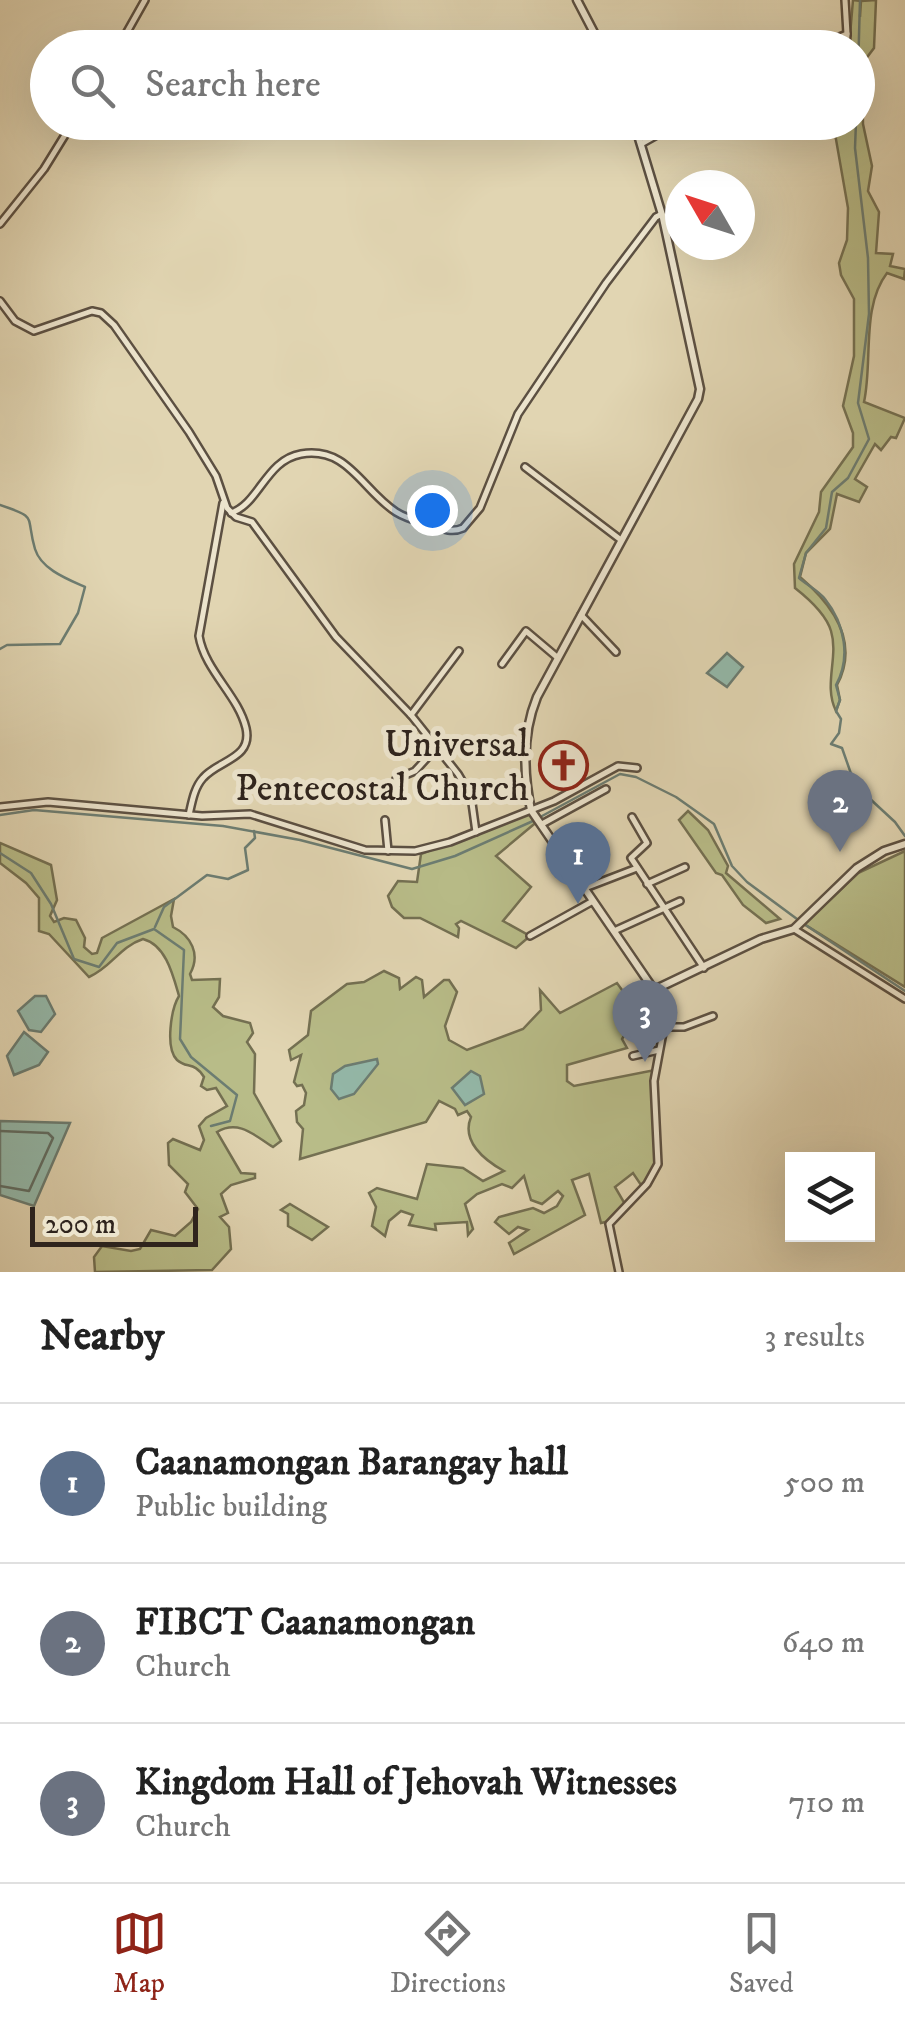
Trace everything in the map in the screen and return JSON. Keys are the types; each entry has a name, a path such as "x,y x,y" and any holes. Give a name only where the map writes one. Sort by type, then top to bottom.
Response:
{"street":[{"path":"128,30 145,0"},
{"path":"577,0 593,30"},
{"path":"845,0 847,30"},
{"path":"0,224 62,140"},
{"path":"619,1272 609,1224 647,1184 658,1164 654,1081 664,1027 654,990 531,810 526,780 527,727 536,698 698,399 700,388 662,214 641,140"},
{"path":"642,144 649,140"},
{"path":"231,513 244,508 254,490 287,458 322,454 351,468 365,486 400,514 448,530 463,528 480,508 516,417 626,254 656,216 662,214"},
{"path":"0,301 15,321 34,332 83,313 100,313 108,318 189,432 216,476 231,513 252,522 336,636 438,747 468,789 476,832"},
{"path":"525,467 621,540"},
{"path":"189,815 203,777 241,753 247,741 242,718 203,652 199,636 223,500"},
{"path":"581,615 616,652"},
{"path":"502,664 526,631 558,658"},
{"path":"411,715 458,651"},
{"path":"396,780 414,771 438,747"},
{"path":"0,807 48,802 189,815 262,815 365,850 388,851 431,848 562,797 608,770 629,765 637,768"},
{"path":"542,824 606,789"},
{"path":"632,817 648,844 630,856 704,968"},
{"path":"386,820 388,851"},
{"path":"654,990 761,938 794,929 856,868 905,844"},
{"path":"647,884 685,866"},
{"path":"584,888 637,868"},
{"path":"530,936 593,901"},
{"path":"614,931 680,901"},
{"path":"794,929 905,999"},
{"path":"664,1027 684,1028 713,1016"},
{"path":"633,1056 660,1050"}],"green space":[{"path":"853,0 876,0 875,30 850,30"},
{"path":"836,140 866,140 872,166 868,191 879,212 876,253 893,254 890,266 905,269 904,279 887,273 874,302 864,402 905,418 896,438 891,437 881,450 875,444 855,479 867,487 859,502 837,494 830,529 806,553 800,577 832,612 844,639 846,654 837,685 840,700 836,711 831,691 831,631 821,613 795,588 794,564 819,512 821,492 853,447 853,433 843,406 854,356 854,299 839,263 847,240 848,208"},
{"path":"531,810 539,820 496,856 531,887 503,921 530,936 516,948 461,921 456,924 458,937 420,918 404,918 392,907 388,896 398,881 417,882 421,854"},
{"path":"688,811 708,830 728,866 726,873 780,919 766,923 743,905 679,820"},
{"path":"0,843 51,865 57,900 50,916 54,922 64,918 76,920 85,938 84,947 92,954 97,953 102,938 174,899 173,927 185,935 194,953 192,980 220,979 219,997 213,1007 223,1016 250,1023 253,1033 247,1042 255,1054 254,1093 281,1141 273,1147 240,1128 217,1132 241,1173 255,1174 255,1178 231,1185 221,1194 228,1213 220,1217 229,1227 231,1249 212,1270 95,1272 94,1257 102,1246 140,1249 151,1230 175,1236 191,1222 198,1209 185,1192 188,1184 169,1165 168,1143 173,1139 200,1150 204,1140 199,1126 227,1106 216,1088 207,1090 201,1086 204,1077 200,1072 181,1063 173,1054 170,1028 179,996 157,947 143,939 89,977 49,934 39,931 39,898 0,863"},
{"path":"905,851 905,987 804,924 858,873"},
{"path":"384,971 399,978 400,989 416,977 422,980 424,997 449,980 457,992 445,1026 449,1040 467,1050 523,1029 541,1010 540,990 560,1013 617,983 638,1012 622,1039 627,1048 567,1065 567,1081 574,1086 655,1070 656,1167 643,1188 633,1173 615,1187 625,1204 610,1221 601,1223 589,1174 572,1180 585,1215 514,1254 509,1243 528,1230 518,1227 509,1234 495,1222 499,1217 533,1208 544,1213 557,1206 563,1196 558,1191 542,1204 531,1200 524,1176 512,1188 502,1184 477,1194 465,1204 473,1229 468,1235 467,1222 435,1224 436,1230 409,1225 413,1215 401,1211 389,1221 385,1236 372,1226 376,1207 369,1193 377,1188 417,1199 427,1164 463,1168 483,1181 504,1171 472,1142 467,1111 458,1115 455,1109 439,1101 426,1122 300,1159 303,1129 297,1122 296,1111 304,1105 306,1093 302,1085 294,1082 301,1055 291,1060 289,1050 308,1035 311,1011 347,984 364,982"},
{"path":"290,1204 328,1227 312,1240 288,1226 288,1214 281,1210"}],"water":[{"path":"727,653 743,667 727,687 707,673"},
{"path":"35,996 46,996 55,1014 41,1032 29,1030 18,1011"},
{"path":"24,1032 48,1052 39,1065 14,1075 7,1056"},
{"path":"377,1059 378,1064 354,1094 339,1099 331,1089 333,1074 345,1066"},
{"path":"471,1071 480,1076 484,1094 465,1105 452,1088"},
{"path":"0,1121 70,1123 34,1206 0,1195"}],"waterway":[{"path":"859,30 860,0"},
{"path":"855,140 868,258 869,314 858,403 869,439 848,478 832,492 826,528 806,553 799,578 825,599 844,641 843,664 836,685 840,700 836,711 841,719 839,733 831,744 842,748 855,785 905,836"},
{"path":"0,505 26,516 43,562 85,587 78,613 60,644 7,645 0,649"},
{"path":"542,816 620,774 636,777 676,797 714,824 732,866 797,919"},
{"path":"0,815 34,810 223,826 300,840 412,869 455,856 533,821"},
{"path":"155,927 164,907 207,875 228,879 248,870 245,848 255,838 254,831"},
{"path":"0,853 31,873 51,904 74,959 99,967 117,943 154,929 184,950 180,1039 191,1057 237,1095 230,1121 211,1126"},
{"path":"804,924 905,991"}],"place":[{"name":"Universal Pentecostal Church","path":"564,765"},
{"name":"FIBCT Caanamongan","path":"840,852"},
{"name":"Caanamongan Barangay hall","path":"578,904"},
{"name":"Kingdom Hall of Jehovah Witnesses","path":"645,1062"}]}
